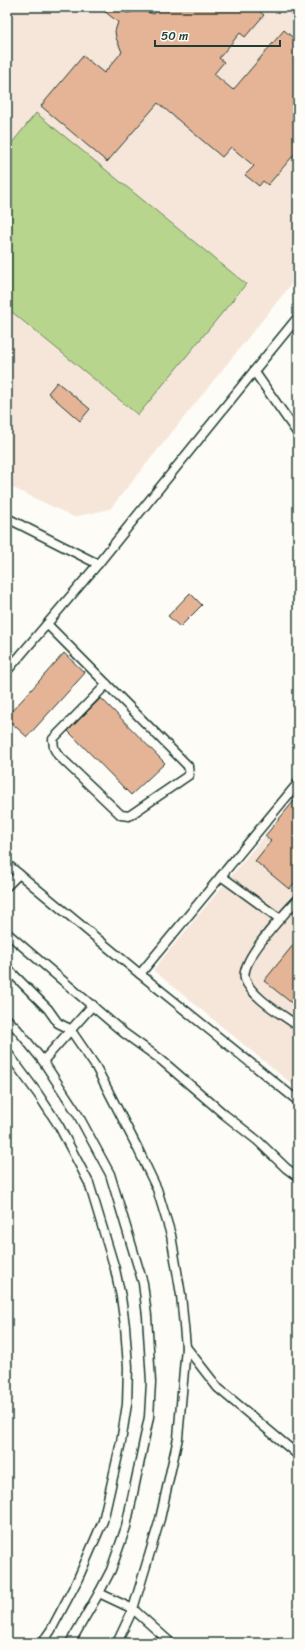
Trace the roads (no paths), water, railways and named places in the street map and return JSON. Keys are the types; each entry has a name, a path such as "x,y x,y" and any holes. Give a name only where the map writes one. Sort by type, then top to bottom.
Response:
{"lane":[{"path":"7,671 98,564 298,317"},
{"path":"254,371 298,434"},
{"path":"7,518 98,564"},
{"path":"47,624 107,684 188,766 189,775 129,816 121,814 58,756 54,748 53,739 107,684"},
{"path":"140,974 298,783"},
{"path":"7,864 140,974 298,1101"},
{"path":"7,886 19,874"},
{"path":"221,876 280,919"},
{"path":"298,899 280,919 249,959 244,969 246,980 259,999 298,1026"},
{"path":"7,934 94,1005 124,1032 160,1059 225,1115 258,1141 286,1168 298,1177"},
{"path":"7,968 48,1009 58,1023 70,1029 99,1074 137,1147 156,1189 171,1235 181,1295 186,1347 178,1438 160,1519 133,1609 117,1643"},
{"path":"43,1061 70,1029 94,1005"},
{"path":"7,1019 43,1061 77,1113 110,1174 142,1283 147,1316 151,1382 149,1417 126,1527 110,1570 99,1593 70,1643"},
{"path":"7,1052 38,1094 59,1126 89,1182 113,1262 121,1297 128,1367 127,1404 121,1442 103,1521 77,1581 51,1630 42,1643"},
{"path":"186,1347 218,1388 298,1455"},
{"path":"99,1593 133,1609 171,1643"}]}
